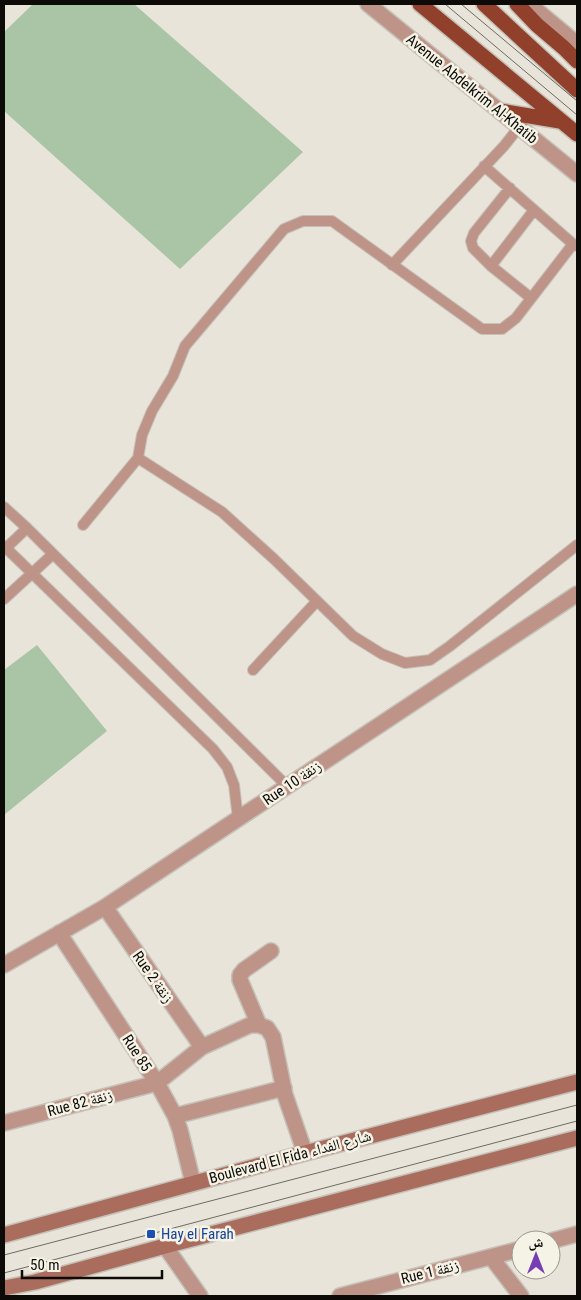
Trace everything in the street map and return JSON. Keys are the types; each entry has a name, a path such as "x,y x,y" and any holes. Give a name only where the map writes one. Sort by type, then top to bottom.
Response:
{"highway":[{"path":"420,4 577,134"},
{"path":"484,4 577,90"},
{"path":"517,4 577,61"},
{"path":"500,111 562,122"}],"main road":[{"name":"Boulevard El Fida شارع الفداء","path":"4,1236 193,1183 577,1082"},
{"path":"4,1288 35,1282 577,1138"}],"street":[{"name":"Avenue Abdelkrim Al-Khatib","path":"368,4 577,174"},
{"path":"529,4 577,44"},
{"name":"Rue 10 زنقة","path":"4,965 105,907 577,594"},
{"name":"Rue 2 زنقة","path":"105,907 202,1047"},
{"name":"Rue 85","path":"59,934 156,1082 177,1119 193,1183"},
{"path":"259,1025 240,980 240,975 244,970 271,951"},
{"path":"156,1082 202,1047 250,1025 259,1025 267,1028 273,1037 285,1092 305,1153"},
{"name":"Rue 82 زنقة","path":"4,1123 156,1082"},
{"path":"177,1119 285,1092"},
{"path":"561,1238 577,1234"},
{"path":"165,1246 200,1296"},
{"name":"Rue 1 زنقة","path":"340,1296 378,1291 511,1252"},
{"path":"491,1257 521,1296"}],"lane":[{"path":"392,266 504,146 519,127"},
{"path":"83,525 138,458 142,435 152,410 173,376 185,346 284,229 303,222 332,222 482,329 502,329 516,318 575,245 484,166"},
{"path":"510,188 474,233 471,241 473,248 531,298"},
{"path":"492,266 534,210"},
{"path":"138,458 222,512 354,636 382,654 405,662 430,660 577,545"},
{"path":"4,508 27,528 287,786"},
{"path":"27,528 4,548 213,749 227,767 234,785 238,819"},
{"path":"4,599 53,554"},
{"path":"252,670 317,600"}],"green space":[{"path":"33,4 134,4 303,152 180,269 4,111 4,32"},
{"path":"37,645 107,731 4,815 4,670"}],"tram line":[{"path":"445,4 577,115"},
{"path":"461,4 577,101"},
{"path":"4,1255 577,1105"},
{"path":"4,1273 577,1121"}],"place":[{"name":"Hay el Farah","path":"151,1234"}]}
